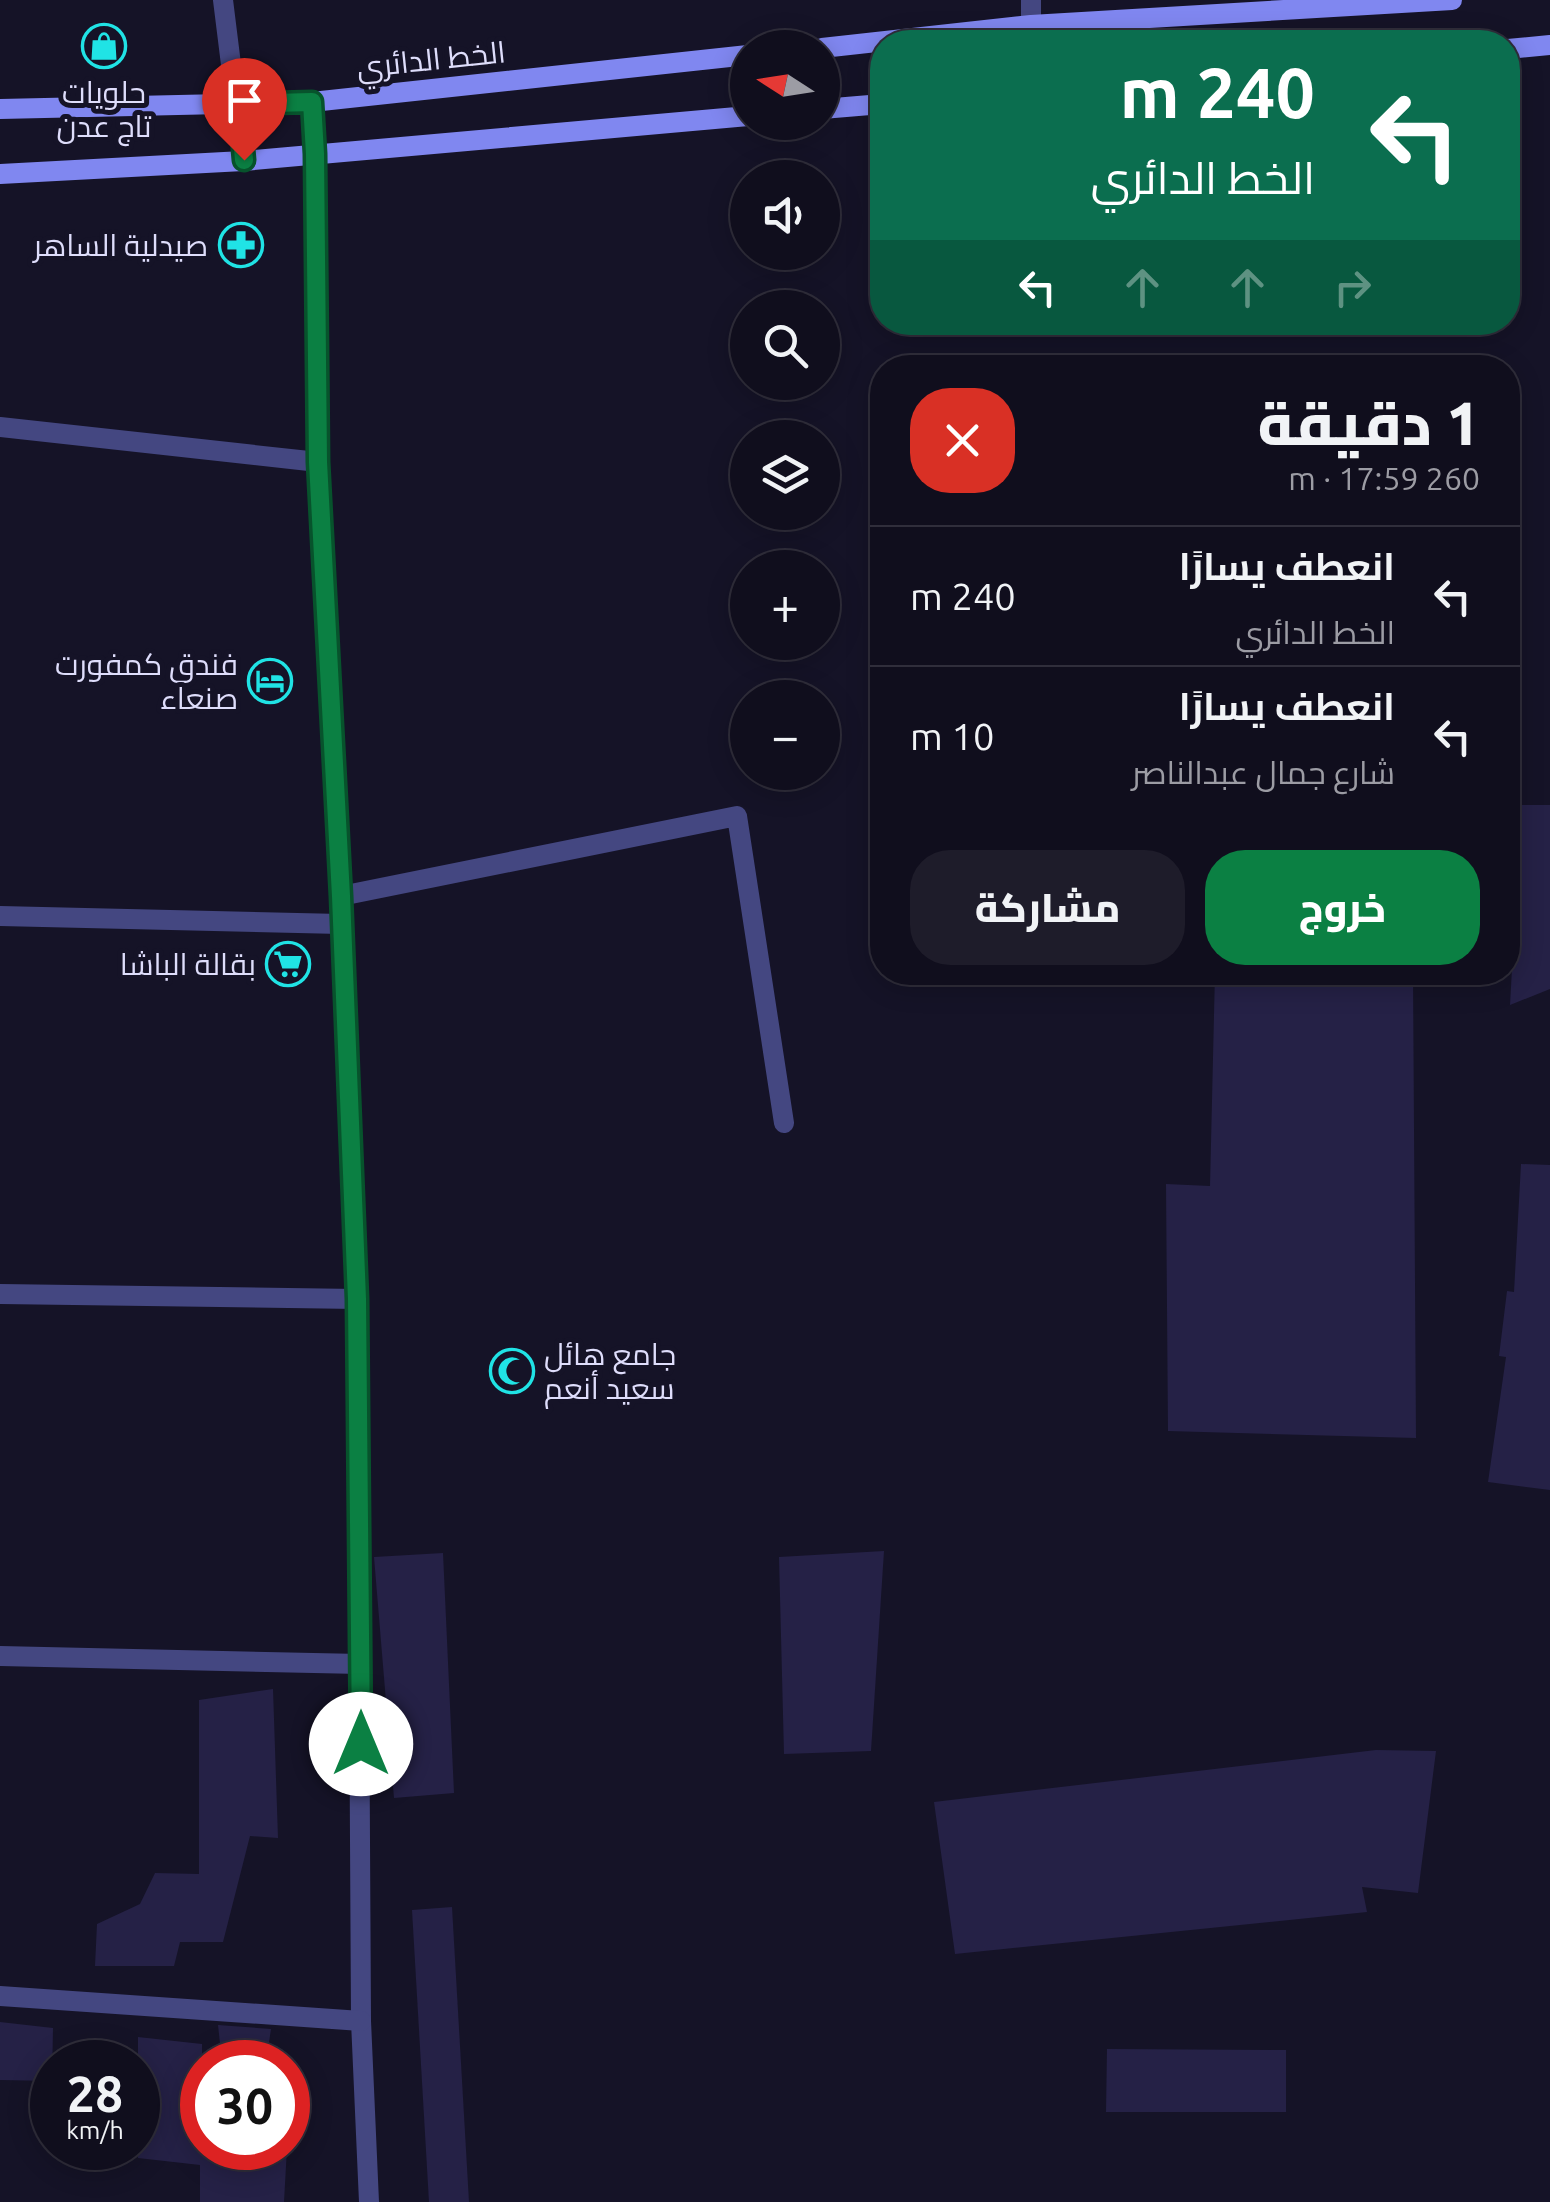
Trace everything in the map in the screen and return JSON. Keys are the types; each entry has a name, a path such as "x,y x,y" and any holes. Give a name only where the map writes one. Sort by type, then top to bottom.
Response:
{"main road":[{"path":"986,30 1452,0"},
{"path":"840,46 870,43"},
{"path":"1520,47 1550,45"},
{"name":"الخط الدائري","path":"0,109 312,102 730,58"},
{"path":"840,108 870,105"},
{"path":"0,174 244,160 730,118"}],"street":[{"path":"223,0 244,160"},
{"path":"1030,0 1031,25"},
{"path":"312,102 318,462 357,1299 361,2021 369,2202"},
{"path":"0,428 318,462"},
{"path":"341,896 737,816 784,1123"},
{"path":"0,916 341,924"},
{"path":"0,1294 357,1299"},
{"path":"0,1656 361,1664"},
{"path":"0,1996 361,2021"}],"building":[{"path":"1521,805 1550,805 1550,989 1510,1005 1511,985 1520,985"},
{"path":"1215,985 1413,985 1416,1438 1168,1431 1166,1184 1210,1186"},
{"path":"1521,1164 1550,1165 1550,1490 1488,1482 1506,1357 1499,1356 1507,1291 1514,1292"},
{"path":"884,1551 871,1751 784,1754 779,1557"},
{"path":"443,1553 454,1793 394,1798 374,1557"},
{"path":"273,1689 278,1838 250,1836 223,1942 180,1942 174,1966 95,1966 97,1924 140,1904 155,1873 199,1874 199,1700"},
{"path":"1376,1750 1436,1751 1418,1893 1362,1887 1367,1912 955,1954 934,1802"},
{"path":"452,1907 469,2202 429,2202 412,1910"},
{"path":"0,2022 53,2028 53,2040 30,2040 30,2081 0,2080"},
{"path":"218,2025 271,2029 269,2040 220,2040"},
{"path":"138,2037 180,2042 180,2163 160,2160 160,2040"},
{"path":"1107,2049 1286,2050 1286,2112 1106,2112"},
{"path":"200,2170 286,2170 284,2202 200,2202"}],"place":[{"name":"حلويات تاج عدن","path":"104,46"},
{"name":"صيدلية الساهر","path":"241,245"},
{"name":"فندق كمفورت صنعاء","path":"270,681"},
{"name":"بقالة الباشا","path":"288,964"},
{"name":"جامع هائل سعيد أنعم","path":"512,1371"}],"route":[{"path":"244,160 239,104 312,102 318,462 357,1299 361,1744"}]}
